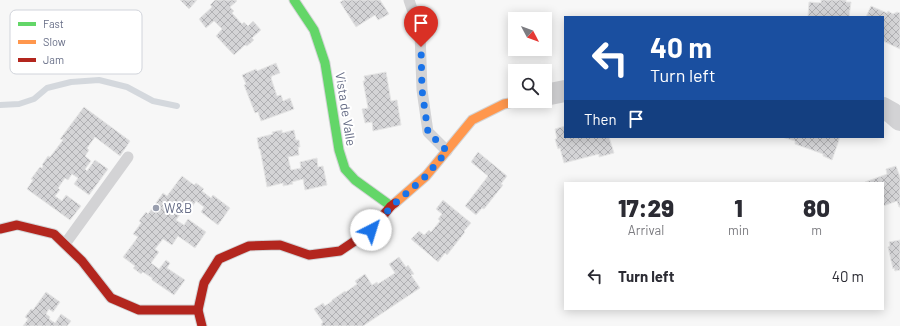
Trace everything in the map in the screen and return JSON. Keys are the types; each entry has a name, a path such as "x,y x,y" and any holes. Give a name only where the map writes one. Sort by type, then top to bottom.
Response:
{"street":[{"name":"Vista de Valle","path":"294,0 314,30 325,63 339,150 345,169 355,180 392,206"},
{"path":"552,94 564,91"},
{"path":"202,326 198,310 204,283 219,259 249,246 280,245 309,255 340,251 371,230 392,206 426,176 472,120 508,103"},
{"path":"884,109 900,120"},
{"path":"0,229 17,225 54,234 82,261 110,298 140,310 198,310"}],"lane":[{"path":"409,0 420,33 422,90 428,132 447,151"},
{"path":"65,244 128,157"}],"building":[{"path":"180,0 197,0 189,9"},
{"path":"215,0 236,0 237,1 230,7 234,11 232,13 242,24 244,22 248,26 253,21 261,30 252,38 254,40 247,46 245,45 234,55 216,36 222,29 214,21 206,28 199,19 212,7 210,5"},
{"path":"344,0 380,0 389,14 378,20 375,15 356,27 340,2"},
{"path":"821,0 846,0 846,2 851,2 849,16 808,16 809,2 821,3"},
{"path":"871,6 887,13 888,11 893,14 897,12 900,13 900,49 884,41 884,16 866,16"},
{"path":"276,63 280,73 272,76 271,78 277,96 281,95 283,101 290,98 294,109 261,121 258,112 255,113 244,85 246,84 242,75 256,69 257,71"},
{"path":"386,72 391,101 397,100 401,125 373,131 372,122 365,123 362,109 368,108 363,81 365,81 364,76"},
{"path":"84,107 130,141 120,156 95,137 87,148 89,150 85,156 91,161 85,169 87,171 95,160 108,169 89,195 74,184 78,178 72,174 68,180 65,178 58,188 60,190 55,196 62,201 66,195 81,206 70,220 27,189 33,180 31,179 40,167 42,168 42,165 48,156 50,157 63,140 60,139"},
{"path":"564,126 564,138 609,138 614,153 599,157 599,154 564,163 560,148 558,149 555,139 557,139 555,129"},
{"path":"282,130 282,133 294,130 296,140 299,140 299,155 288,157 291,170 301,168 300,162 317,158 318,167 323,166 327,185 305,190 303,179 292,182 293,184 283,186 283,183 267,187 257,138"},
{"path":"785,138 840,138 832,160 823,156 823,154 795,144 795,141"},
{"path":"478,152 507,176 501,184 503,185 484,209 482,208 476,215 465,206 488,176 471,162"},
{"path":"896,166 900,177 900,207 897,201 884,206 884,182 865,182 887,174 886,169"},
{"path":"182,176 194,185 196,183 204,189 202,191 211,198 213,195 230,208 218,225 201,212 204,207 196,201 188,213 184,209 176,220 184,225 188,219 206,232 195,248 178,236 172,245 163,239 155,249 159,252 151,263 159,269 166,260 170,263 167,268 185,280 174,295 143,272 141,274 133,268 135,266 123,257 138,237 133,234 141,223 139,221 146,212 148,214 163,193 167,196"},
{"path":"443,200 471,223 447,255 445,253 438,262 411,239 419,231 424,235 429,230 431,232 440,221 438,219 442,214 436,209"},
{"path":"900,240 900,270 895,271 894,268 893,269 888,247 890,246 889,242"},
{"path":"399,257 406,267 408,265 414,274 411,275 420,288 363,326 322,326 321,324 323,322 314,309 323,303 325,306 345,291 346,292 357,284 355,281 365,274 372,285 377,282 378,284 395,273 389,264"},
{"path":"46,292 60,302 53,312 49,309 46,314 50,317 49,319 55,323 61,314 71,321 67,326 23,326 28,319 25,317 31,309 33,310"}],"waterway":[{"path":"0,105 19,104 34,99 47,88 71,82 99,80 127,87 153,101 177,106"}],"traffic: fast":[{"path":"294,0 314,30 325,63 339,150 345,169 355,180 391,206"}],"traffic: slow":[{"path":"395,203 426,176 472,120 508,103"}],"traffic: jam":[{"path":"202,326 198,310 204,283 219,259 249,246 280,245 309,255 340,251 371,230 395,203"},
{"path":"0,229 17,225 54,234 82,261 111,298 139,310 198,310"}],"place":[{"name":"W&B","path":"156,208"}],"route":[{"path":"371,230 392,206 426,176 447,151 428,132 422,90 421,47"}]}
